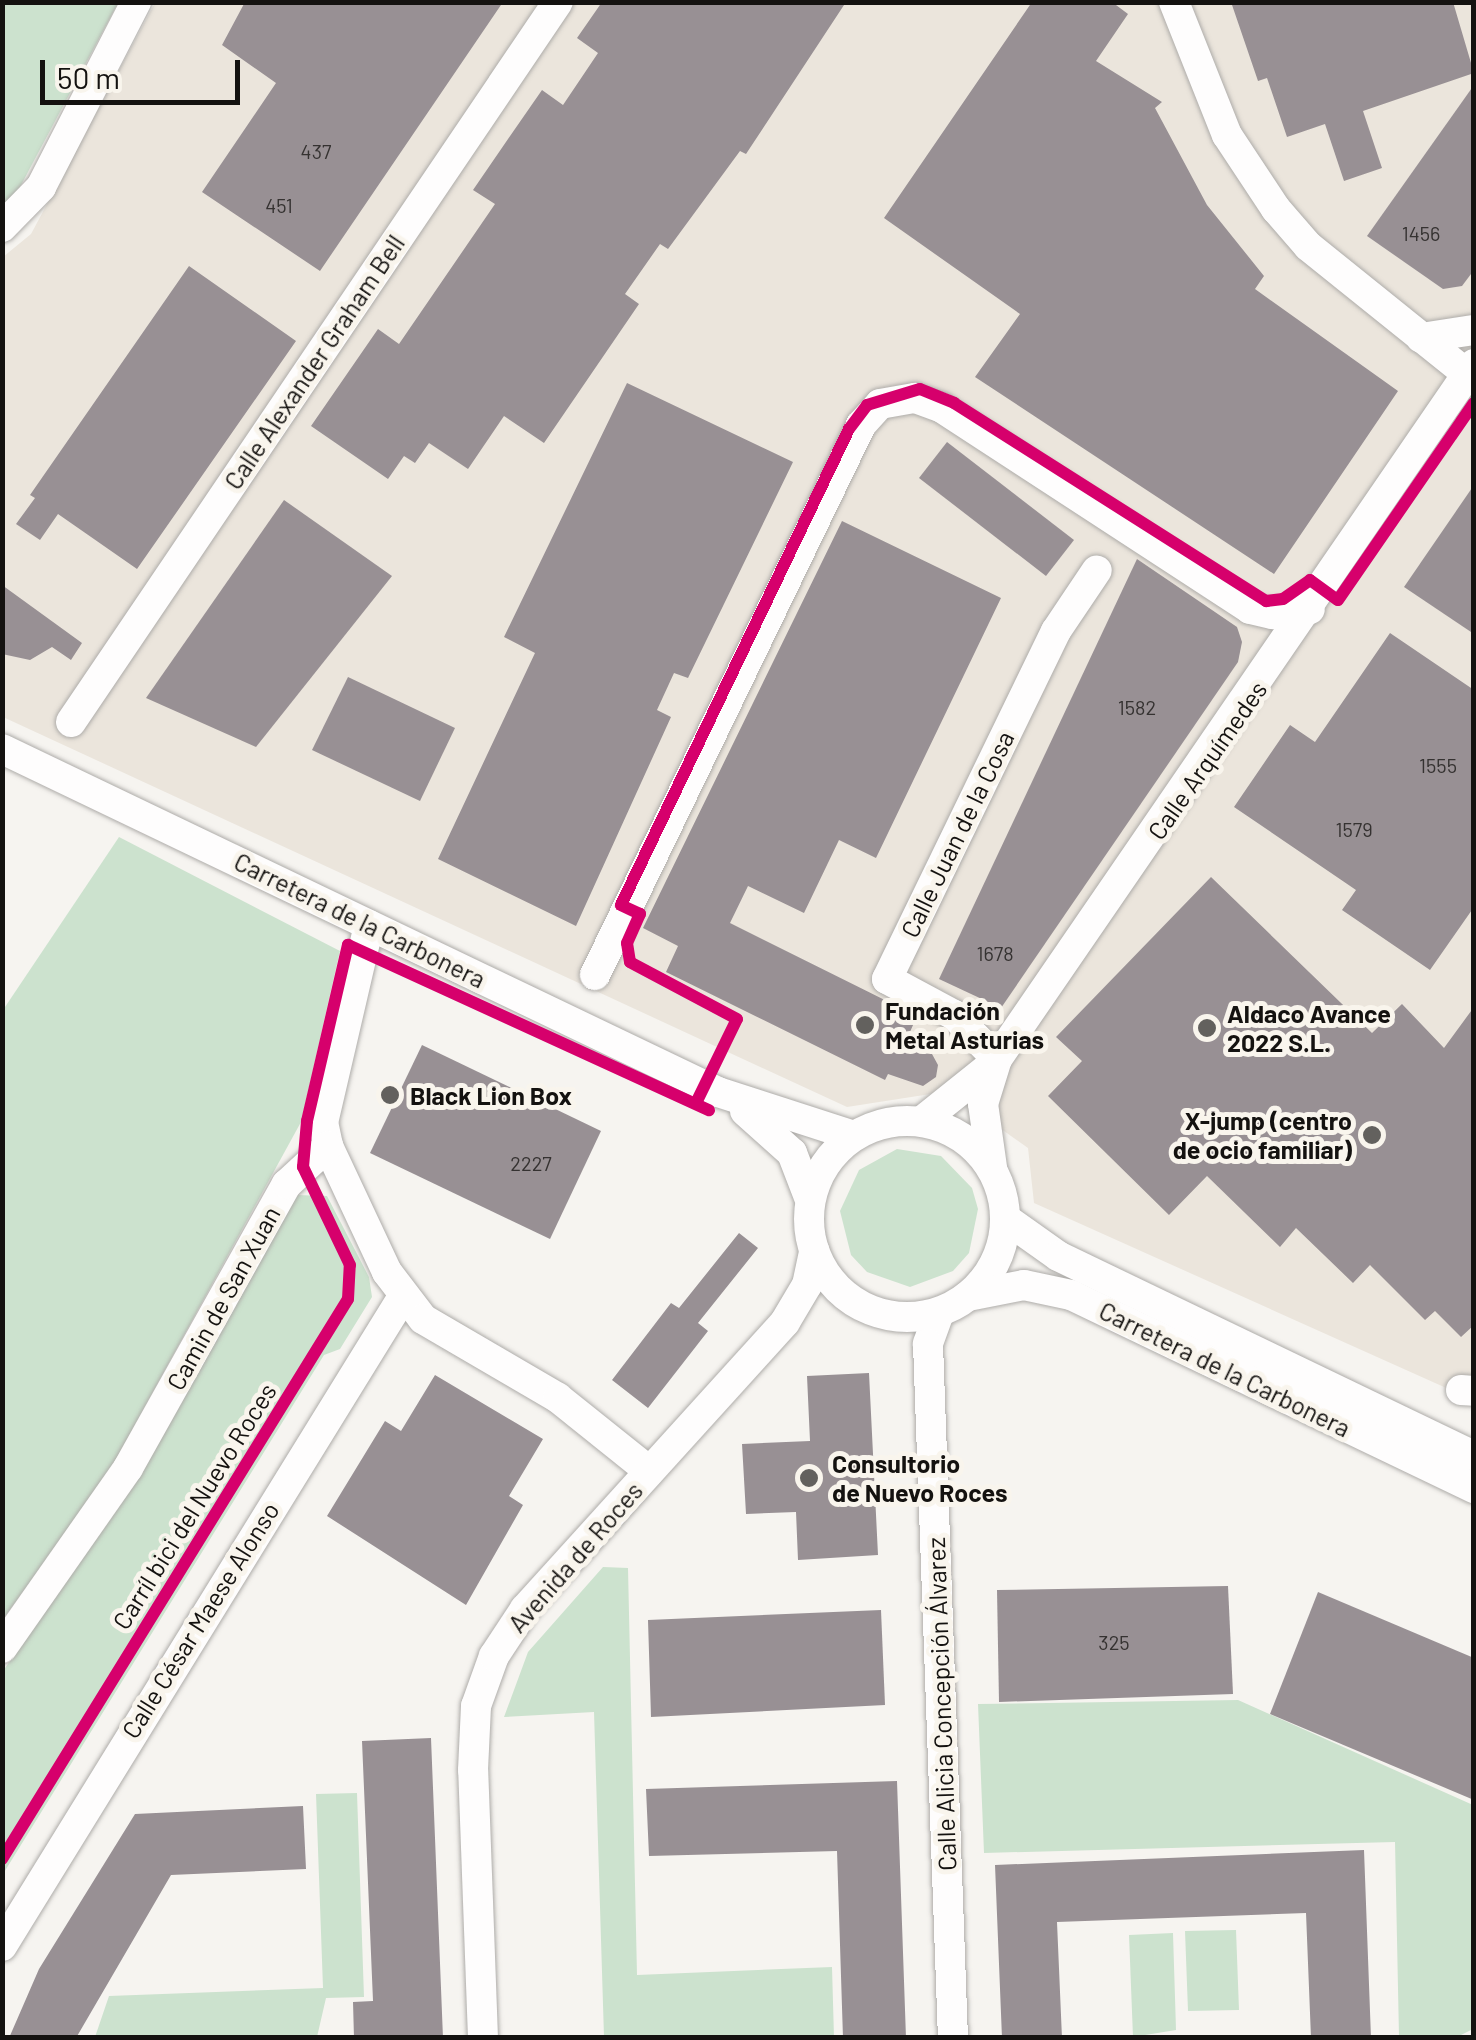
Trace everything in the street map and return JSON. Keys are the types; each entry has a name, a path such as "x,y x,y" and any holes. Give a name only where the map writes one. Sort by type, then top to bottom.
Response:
{"street":[{"path":"2,227 40,187 136,2"},
{"name":"Calle Alexander Graham Bell","path":"71,722 558,2"},
{"path":"1174,2 1227,135 1276,210 1308,246 1421,338 1470,369"},
{"path":"1421,338 1474,330"},
{"path":"1421,338 1433,374 1434,424"},
{"name":"Calle Arquímedes","path":"992,1167 984,1104 998,1059 1270,670 1470,369"},
{"path":"596,974 861,425 880,404 915,398 942,408 1250,609 1272,614 1310,610"},
{"name":"Calle Juan de la Cosa","path":"998,1059 954,1015 887,979 1056,631 1097,570"},
{"path":"1250,609 1268,645 1270,670"},
{"name":"Carretera de la Carbonera","path":"2,749 718,1092"},
{"path":"370,925 325,1098 328,1146 402,1298 438,1329 558,1398 649,1471"},
{"path":"922,1121 965,1093 998,1059"},
{"path":"718,1092 854,1136"},
{"path":"718,1092 778,1136 801,1170 810,1200 814,1251 834,1284 864,1308 901,1318 939,1313 968,1296 1002,1248 1006,1219 992,1167 951,1130 922,1121 894,1120 854,1136 826,1163 810,1200"},
{"name":"Camin de San Xuan","path":"2,1648 128,1468 287,1184 328,1146"},
{"name":"Carretera de la Carbonera","path":"1006,1219 1058,1256 1474,1456"},
{"name":"Avenida de Roces","path":"483,2038 476,1706 494,1656 524,1609 798,1304 814,1251"},
{"name":"Carretera de la Carbonera","path":"968,1296 1024,1285 1071,1295 1474,1488"},
{"name":"Calle César Maese Alonso","path":"2,1946 402,1298"},
{"name":"Calle Alicia Concepción Álvarez","path":"939,1313 928,1344 954,2038"}],"shaded area":[{"path":"155,3 1473,3 1473,1400 1034,1203 1028,1148 969,1106 937,1093 847,1107 3,717 3,257 31,234"}],"green space":[{"path":"3,3 118,3 12,202 3,206"},
{"path":"119,837 340,951 301,1122 104,1481 3,1619 3,1010"},
{"path":"897,1149 941,1156 972,1188 978,1209 969,1253 953,1271 910,1287 867,1272 851,1255 840,1211 859,1170"},
{"path":"296,1195 327,1196 369,1277 372,1297 340,1349 324,1355 3,1874 3,1671 138,1479"},
{"path":"603,1567 628,1568 637,1975 832,1967 834,2037 604,2037 594,1712 504,1717 528,1652"},
{"path":"1238,1700 1473,1805 1473,2029 1457,2037 1399,2037 1395,1842 984,1853 978,1704"},
{"path":"357,1793 364,1997 326,1998 317,2037 95,2037 109,1996 323,1988 316,1794"},
{"path":"1236,1930 1239,2010 1188,2011 1185,1931"},
{"path":"1173,1933 1176,2030 1133,2037 1129,1935"}],"building":[{"path":"245,2 503,2 320,271 202,192 276,83 222,45"},
{"path":"602,2 846,2 746,154 740,151 668,249 660,244 625,294 639,304 544,443 504,416 468,469 429,443 415,463 404,456 388,479 311,426 378,329 399,344 495,204 473,190 542,90 563,105 598,53 577,38"},
{"path":"1032,2 1112,2 1128,14 1096,61 1162,102 1155,108 1207,205 1264,276 1255,289 1398,391 1274,574 975,377 1020,314 884,218"},
{"path":"1231,2 1453,2 1474,73 1363,111 1382,168 1344,181 1325,124 1287,137 1267,78 1258,81"},
{"path":"1474,85 1474,270 1462,286 1443,289 1367,236"},
{"path":"189,266 296,341 137,569 58,514 40,540 16,524 35,498 30,495"},
{"path":"627,383 793,462 688,678 674,673 657,710 671,717 576,926 438,859 535,653 504,637"},
{"path":"947,442 1074,540 1046,576 919,478"},
{"path":"1474,485 1474,634 1404,587"},
{"path":"284,500 392,576 256,747 146,698"},
{"path":"842,521 1001,598 876,858 839,840 804,913 748,886 730,923 917,1016 906,1041 932,1054 938,1065 936,1077 923,1086 888,1074 885,1080 666,972 678,946 643,928"},
{"path":"1137,559 1237,627 1242,642 1238,662 1001,1008 939,979"},
{"path":"2,585 82,643 71,660 52,647 30,660 2,654"},
{"path":"1390,633 1474,690 1474,907 1430,970 1342,910 1356,890 1234,807 1290,725 1315,742"},
{"path":"348,677 455,728 420,801 312,750"},
{"path":"1211,877 1372,1033 1402,1004 1444,1048 1474,1007 1474,1325 1461,1337 1435,1311 1425,1320 1370,1265 1353,1283 1296,1228 1280,1247 1207,1176 1169,1215 1048,1096 1082,1061 1056,1037"},
{"path":"422,1045 601,1131 550,1239 370,1153"},
{"path":"739,1233 758,1248 698,1323 708,1331 648,1408 612,1380 671,1303 679,1308"},
{"name":"Consultorio de Nuevo Roces","path":"869,1373 878,1555 798,1560 796,1512 746,1514 742,1444 810,1441 807,1376"},
{"path":"435,1375 543,1439 509,1496 523,1505 466,1605 327,1516 385,1421 401,1431"},
{"path":"1228,1586 1233,1694 999,1702 997,1590"},
{"path":"1318,1592 1474,1658 1474,1800 1270,1714"},
{"path":"881,1610 885,1705 651,1717 648,1620"},
{"path":"431,1738 443,2038 354,2038 353,2002 373,2001 362,1741"},
{"path":"897,1781 906,2038 843,2038 837,1851 649,1856 646,1789"},
{"path":"303,1806 306,1869 171,1875 76,2038 9,2038 39,1969 135,1814"},
{"path":"1364,1850 1371,2038 1311,2038 1306,1913 1057,1922 1062,2038 1002,2038 995,1865"}],"cycle path":[{"path":"696,1103 737,1019 630,962 627,943 640,914 621,905 849,429 867,405 920,389 954,403 1266,601 1283,599 1310,580 1338,600 1474,403"},
{"name":"Carríl bici del Nuevo Roces","path":"2,1859 348,1299 350,1265 303,1167 307,1121 348,945 709,1110"}],"place":[{"name":"Fundación Metal Asturias","path":"865,1025"},
{"name":"Aldaco Avance 2022 S.L.","path":"1207,1028"},
{"name":"Black Lion Box","path":"390,1095"},
{"name":"X-jump (centro de ocio familiar)","path":"1372,1135"},
{"name":"Consultorio de Nuevo Roces","path":"809,1478"}]}
